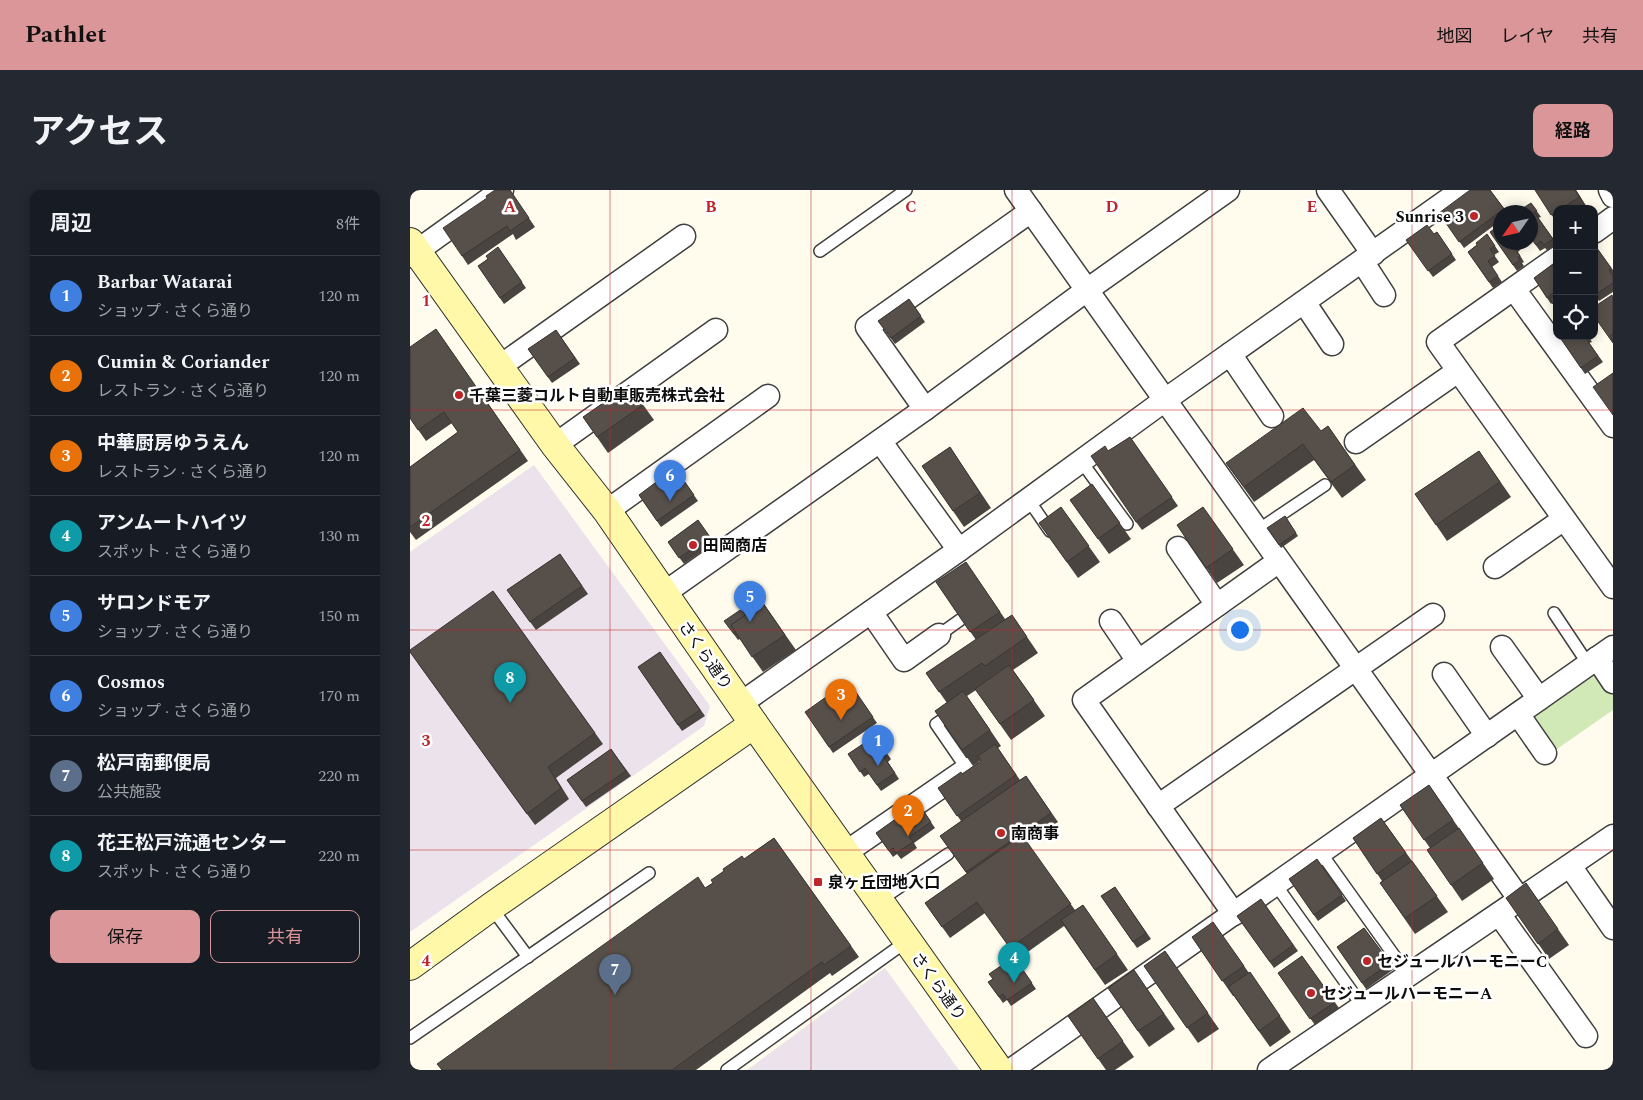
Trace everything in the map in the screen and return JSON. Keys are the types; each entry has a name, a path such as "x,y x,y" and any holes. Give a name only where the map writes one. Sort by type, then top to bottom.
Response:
{"street":[{"path":"412,250 502,190"},
{"path":"1016,190 1520,900"},
{"path":"663,594 924,410 1087,290 1228,190"},
{"path":"1328,190 1367,258 1384,295"},
{"path":"410,966 747,714 871,612 1165,400 1462,190"},
{"path":"1610,190 1613,196"},
{"path":"924,410 867,327 1031,211"},
{"path":"1598,229 1613,218"},
{"path":"499,368 684,236"},
{"name":"さくら通り","path":"412,250 555,446 607,511 906,941 999,1070"},
{"path":"1553,261 1438,342 1613,586"},
{"path":"1514,288 1613,426"},
{"path":"1304,302 1332,344"},
{"path":"555,446 716,330"},
{"path":"1230,354 1272,416"},
{"path":"1356,442 1458,371"},
{"path":"607,511 768,396"},
{"path":"880,441 959,550"},
{"path":"1495,568 1564,519"},
{"path":"1178,548 1217,604"},
{"path":"1234,914 1084,700 1279,561"},
{"path":"871,612 904,660 939,635"},
{"path":"1158,806 1434,615"},
{"path":"1111,621 1138,661"},
{"path":"1502,647 1539,699"},
{"path":"1011,1070 1599,657 1613,682"},
{"path":"1444,674 1487,736"},
{"path":"1518,714 1545,754"},
{"path":"845,853 967,769"},
{"path":"1276,1068 1408,975 1613,836"},
{"path":"1570,866 1613,928"},
{"path":"1499,914 1586,1036"}],"lane":[{"path":"820,251 906,190"},
{"path":"1082,461 1127,524"},
{"path":"1258,530 1325,484"},
{"path":"1028,499 1050,531"},
{"path":"1554,613 1599,657"},
{"path":"939,635 960,620"},
{"path":"948,716 936,724 967,769"},
{"path":"1321,853 1408,975"},
{"path":"879,901 948,854"},
{"path":"411,1037 649,873"},
{"path":"1276,885 1363,1007"},
{"path":"491,907 528,957"},
{"path":"727,1070 906,941"}],"shaded area":[{"path":"534,465 710,706 704,726 410,932 410,552"},
{"path":"885,968 959,1070 747,1070"}],"green space":[{"path":"1592,671 1598,672 1613,694 1613,710 1554,751 1531,718"}],"building":[{"path":"495,190 510,190 529,218 510,231 507,226 462,256 443,228 487,198 486,196"},
{"name":"Sunrise 3","path":"1470,190 1490,190 1501,205 1493,205 1493,217 1459,242 1439,213"},
{"path":"1535,190 1575,190 1579,197 1567,205 1553,205 1553,214 1551,215"},
{"path":"1538,218 1553,239 1544,245 1541,241 1538,243"},
{"path":"1427,225 1434,234 1437,232 1452,254 1428,271 1406,240"},
{"path":"1487,234 1493,243 1493,247 1490,249 1495,256 1488,261 1498,276 1489,282 1468,252 1477,245 1476,243"},
{"path":"498,247 522,282 500,298 478,266 488,259 486,256"},
{"path":"1503,250 1516,250 1520,256 1518,257 1520,260 1513,265"},
{"path":"1598,250 1611,268 1609,270 1613,276 1613,283 1598,293"},
{"path":"1553,264 1553,293 1547,298 1534,278"},
{"path":"1612,295 1613,334 1610,336 1613,343 1598,322 1598,304"},
{"path":"909,299 921,316 891,338 878,321"},
{"path":"436,329 520,450 410,527 410,467 458,432 444,412 418,430 410,418 410,347"},
{"path":"556,330 575,358 548,377 528,349"},
{"path":"1562,340 1587,340 1598,356 1581,368"},
{"path":"1613,373 1613,415 1593,387"},
{"path":"629,385 643,405 597,437 583,417"},
{"path":"1303,408 1321,431 1328,426 1355,465 1331,482 1303,444 1244,487 1226,463"},
{"path":"1130,437 1172,497 1136,522 1091,456 1105,446 1108,451"},
{"path":"950,447 980,493 953,511 922,466"},
{"path":"1479,451 1500,482 1436,525 1415,494"},
{"path":"675,468 694,495 657,521 639,495"},
{"path":"1092,484 1120,523 1098,539 1070,500"},
{"path":"1061,507 1089,546 1067,562 1039,523"},
{"path":"1203,507 1233,549 1206,568 1177,525"},
{"path":"1285,516 1296,533 1279,545 1267,528"},
{"path":"698,520 710,537 679,558 668,542"},
{"path":"560,554 582,586 530,622 507,590"},
{"path":"966,562 1000,612 970,632 936,582"},
{"path":"493,591 595,733 548,767 561,788 527,814 410,652 410,650"},
{"path":"758,598 762,604 731,625 736,633 734,634 724,621"},
{"path":"763,603 785,635 752,657 731,625"},
{"path":"1012,615 1027,637 985,666 982,663 939,692 926,673"},
{"path":"660,652 700,710 678,725 638,667"},
{"path":"1009,665 1034,700 1000,724 975,689"},
{"path":"851,685 873,717 829,747 805,712 833,692 836,696"},
{"path":"963,691 990,730 962,750 935,711"},
{"path":"875,736 887,754 883,756 895,773 877,785 865,768 860,772 848,754"},
{"path":"995,744 1016,775 957,816 938,788 981,761 978,756"},
{"path":"611,749 626,771 582,801 567,780"},
{"path":"1026,776 1051,813 966,872 940,836"},
{"path":"1429,785 1453,820 1424,840 1400,805"},
{"path":"918,803 931,822 909,837 913,842 896,853 893,848 889,851 876,833"},
{"path":"1381,818 1406,853 1377,874 1353,838"},
{"path":"1459,828 1483,863 1451,885 1427,850"},
{"path":"1022,835 1071,904 1010,948 977,902 942,927 925,903"},
{"path":"774,838 851,946 824,965 822,962 672,1070 442,1070 437,1064 698,877 705,888 713,883 711,880 724,871 723,869 742,856 744,859"},
{"path":"1317,859 1342,895 1314,915 1289,879"},
{"path":"1412,861 1437,896 1405,918 1380,883"},
{"path":"1526,883 1558,929 1538,944 1506,898"},
{"path":"1115,887 1146,933 1133,942 1101,896"},
{"path":"1261,899 1293,945 1270,962 1237,916"},
{"path":"1083,905 1117,954 1095,970 1061,920"},
{"path":"1213,922 1244,966 1222,981 1192,937"},
{"name":"セジュールハーモニーC","path":"1364,928 1390,963 1362,983 1337,947"},
{"path":"1165,951 1208,1013 1187,1028 1144,966"},
{"name":"セジュールハーモニーA","path":"1302,956 1335,1002 1310,1019 1278,973"},
{"path":"1014,957 1032,983 1007,1000 1003,994 999,997 988,982 993,979 989,974"},
{"path":"1134,970 1164,1014 1138,1031 1108,988"},
{"path":"1250,972 1280,1016 1259,1031 1228,987"},
{"path":"1093,998 1123,1041 1098,1059 1068,1016"}],"place":[{"name":"Sunrise 3","path":"1474,216"},
{"name":"千葉三菱コルト自動車販売株式会社","path":"459,395"},
{"name":"Cosmos","path":"670,501"},
{"name":"田岡商店","path":"693,545"},
{"name":"サロンドモア","path":"750,622"},
{"name":"花王松戸流通センター","path":"510,703"},
{"name":"中華厨房ゆうえん","path":"841,720"},
{"name":"Barbar Watarai","path":"878,766"},
{"name":"南商事","path":"1001,833"},
{"name":"Cumin & Coriander","path":"908,836"},
{"name":"泉ヶ丘団地入口","path":"818,882"},
{"name":"セジュールハーモニーC","path":"1367,961"},
{"name":"アンムートハイツ","path":"1014,983"},
{"name":"セジュールハーモニーA","path":"1311,993"},
{"name":"松戸南郵便局","path":"615,995"}]}
